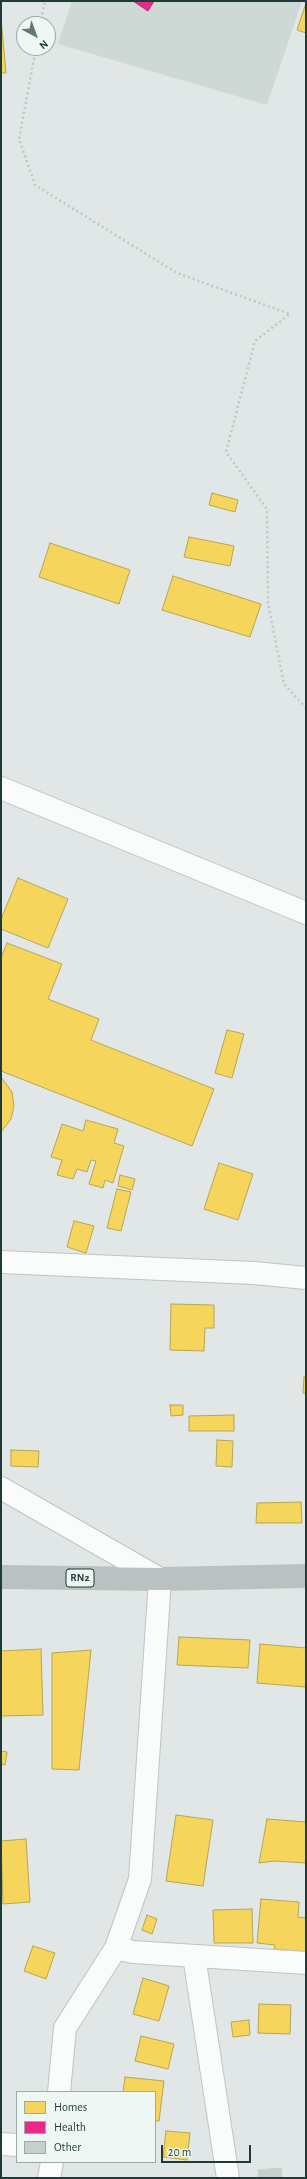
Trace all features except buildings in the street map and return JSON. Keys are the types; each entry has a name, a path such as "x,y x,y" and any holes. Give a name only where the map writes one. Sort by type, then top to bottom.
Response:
{"highway":[{"name":"RN2","path":"1,1577 160,1579 306,1576"}],"street":[{"path":"1,788 306,913"},
{"path":"1,1262 254,1273 306,1278"},
{"path":"1,1488 160,1579 140,1879 116,1948 65,2028 59,2091"},
{"path":"116,1948 133,1952 306,1962"},
{"path":"194,1956 228,2178"},
{"path":"1,2144 16,2145"},
{"path":"49,2178 52,2163"}],"path":[{"path":"42,16 45,1"},
{"path":"35,56 19,139 35,185 176,273 290,314 254,341 226,452 267,509 268,603 284,684 306,708"}],"shaded area":[{"path":"72,1 302,1 267,105 58,44"}]}
